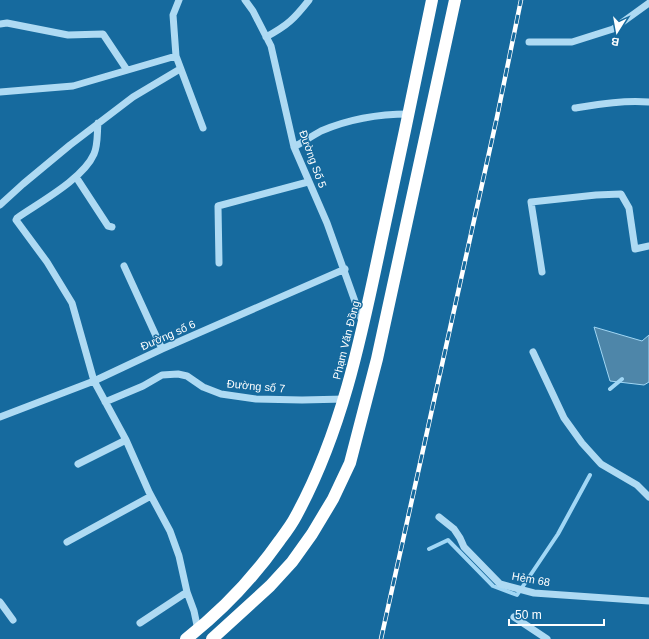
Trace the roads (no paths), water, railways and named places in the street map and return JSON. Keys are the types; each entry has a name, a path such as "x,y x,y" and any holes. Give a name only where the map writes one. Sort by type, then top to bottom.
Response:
{"highway":[{"name":"Phạm Văn Đồng","path":"186,639 198,630 244,586 272,552 296,517 325,455 345,399 364,325 432,0"},
{"path":"213,639 270,586 292,562 312,534 333,499 350,463 377,359 455,0"}],"street":[{"path":"179,0 172,15 176,56 203,128"},
{"name":"Đường Số 5","path":"245,0 253,11 271,46 294,147 327,223 345,269 364,325"},
{"path":"266,37 285,26 298,14 309,0"},
{"path":"529,42 572,42 613,29 649,3"},
{"path":"0,24 7,23 68,35 103,34 127,70"},
{"path":"0,92 73,86 176,56"},
{"path":"0,205 29,179 133,96 180,69"},
{"path":"575,108 607,102 649,102"},
{"path":"294,147 320,132 351,120 393,114 408,114"},
{"path":"98,123 95,153 90,161 76,177 16,220 47,262 72,303 94,381 126,440 151,496 170,531 179,556 187,592 194,611 198,630"},
{"path":"76,177 108,226 112,228"},
{"path":"219,263 218,206 308,182"},
{"path":"542,272 531,202 596,195 621,194 629,208 635,249 649,246"},
{"path":"124,266 162,349"},
{"name":"Đường số 6","path":"0,417 94,381 162,349 345,269"},
{"path":"533,352 564,418 582,443 601,464 637,485 649,497"},
{"name":"Đường số 7","path":"106,402 144,386 162,375 178,374 187,376 203,387 221,394 264,399 345,399"},
{"path":"78,464 126,440"},
{"path":"68,542 151,496"},
{"name":"Hẻm 68","path":"439,517 454,529 464,547 500,584 530,592 649,601"},
{"path":"140,623 187,592"},
{"path":"0,602 13,620"},
{"path":"514,617 547,639"}],"water":[{"path":"594,327 642,341 649,335 649,382 644,385 610,381"}],"waterway":[{"path":"610,389 622,379"},
{"path":"429,549 448,540 493,586 517,595 558,534 590,475"}],"railway":[{"path":"381,639 497,117 521,0"}]}
